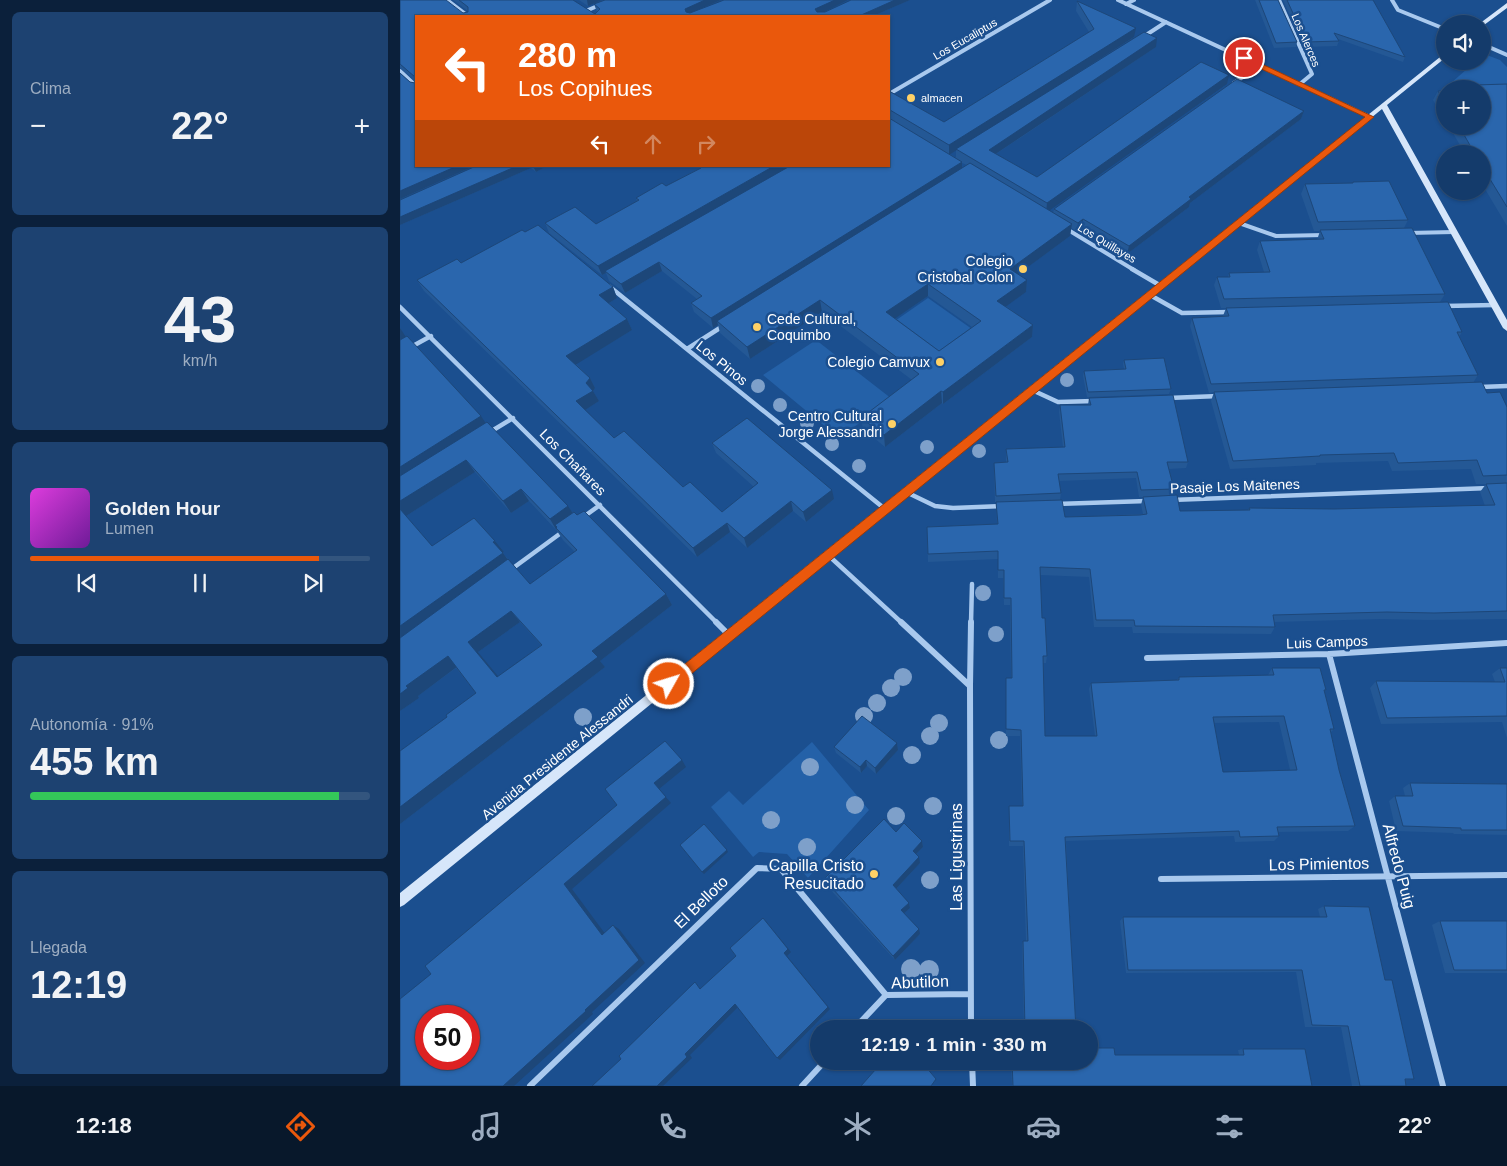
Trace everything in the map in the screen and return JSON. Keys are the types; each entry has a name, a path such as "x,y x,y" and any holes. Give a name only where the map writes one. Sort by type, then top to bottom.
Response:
{"main road":[{"path":"1491,17 1507,5"},
{"name":"Avenida Presidente Alessandri","path":"400,901 1436,63"},
{"path":"1384,106 1496,305 1507,328"}],"street":[{"path":"447,0 467,15"},
{"path":"588,10 612,0"},
{"name":"Los Eucaliptus","path":"890,93 1050,0"},
{"path":"1118,0 1370,117"},
{"path":"1126,4 1134,0"},
{"name":"Los Alerces","path":"1279,0 1312,74 1300,84"},
{"path":"1392,0 1398,10 1436,25"},
{"path":"580,5 593,13"},
{"path":"1141,38 1166,22"},
{"path":"1491,48 1507,55"},
{"path":"1228,88 1260,65"},
{"path":"400,71 415,85"},
{"path":"1239,223 1276,236 1326,234"},
{"name":"Los Quillayes","path":"1063,227 1161,286"},
{"path":"1405,233 1455,232"},
{"name":"Los Pinos","path":"602,280 885,509"},
{"path":"1150,295 1182,313 1241,312"},
{"path":"1437,306 1496,305"},
{"name":"Los Chañares","path":"400,307 729,636"},
{"path":"686,349 728,323"},
{"path":"400,353 431,336"},
{"path":"1477,387 1507,386"},
{"path":"1032,390 1058,402 1098,401"},
{"path":"1158,399 1228,396"},
{"path":"481,438 513,418"},
{"name":"Pasaje Los Maitenes","path":"1161,500 1497,487"},
{"path":"906,492 935,506 953,508 1013,506"},
{"name":"Pasaje Los Maitenes","path":"1052,504 1151,500"},
{"path":"576,522 600,505"},
{"path":"504,574 568,528"},
{"path":"828,555 970,686"},
{"name":"Las Ligustrinas","path":"971,1020 970,686 972,584"},
{"name":"Luis Campos","path":"1148,658 1329,654 1507,643"},
{"name":"Alfredo Puig","path":"1329,654 1443,1086"},
{"name":"El Belloto","path":"530,1086 757,868 780,868 886,994"},
{"name":"Los Pimientos","path":"1161,880 1507,875"},
{"name":"Abutilon","path":"862,1020 886,994 970,994"},
{"path":"802,1086 816,1070"},
{"path":"972,1070 973,1086"}],"shaded area":[{"path":"1491,57 1500,60 1507,67 1507,88 1491,88 1491,80 1454,80 1466,70 1491,70"},
{"path":"928,298 979,334 943,359 892,323"},
{"path":"816,340 892,399 839,438 763,375"},
{"path":"812,742 869,810 808,878 787,854 759,852 753,857 711,807 729,791 743,805"}],"building":[{"path":"400,0 446,0 463,13 468,12 468,7 459,0 573,0 595,14 600,9 594,4 605,0 705,0 685,9 686,12 690,13 724,0 835,0 815,9 817,12 825,12 851,0 895,0 861,15 415,15 415,77 400,64"},
{"path":"1259,0 1278,0 1297,42 1276,43"},
{"path":"1287,0 1373,0 1405,57 1334,33 1339,41 1306,42"},
{"path":"1077,1 1136,28 949,145 890,110 890,92 944,122 1094,29"},
{"path":"1144,32 1157,38 989,150 1037,177 1201,62 1229,75 1047,203 956,149"},
{"path":"400,73 410,82 415,83 415,167 455,167 400,191"},
{"path":"1237,79 1304,111 1189,197 1191,199 1129,246 1083,219 1078,223 1054,209"},
{"path":"1491,84 1507,84 1507,207 1491,181 1491,145 1470,145 1464,135 1491,135"},
{"path":"890,119 962,162 711,318 691,303 702,296 659,262 621,284 605,271 788,167 890,167"},
{"path":"970,163 1072,224 1010,269 1027,280 997,301 1033,325 943,392 941,391 884,435 861,418 919,374 820,300 747,347 717,321","holes":["928,284 981,321 939,351 886,312"]},
{"path":"474,167 515,167 400,217 400,200"},
{"path":"772,167 598,266 545,223 575,207 596,224 639,200 636,198 662,183 666,186 701,168"},
{"path":"1389,181 1408,220 1318,222 1305,184 1353,183"},
{"path":"538,225 613,287 599,295 627,319 566,356 590,378 586,383 593,391 576,401 614,438 624,431 683,487 690,482 722,512 758,483 712,443 747,418 832,490 803,512 791,501 744,538 727,523 693,548 417,280 457,259 461,263 522,230 525,232"},
{"path":"1412,228 1445,294 1224,299 1217,277 1230,277 1229,273 1270,272 1260,241 1324,239 1320,230"},
{"path":"1448,302 1462,332 1457,332 1478,375 1211,384 1192,318 1229,316 1226,308"},
{"path":"407,336 481,416 400,467 400,340"},
{"path":"1164,358 1171,389 1088,392 1084,371 1126,369 1124,360"},
{"path":"1482,382 1487,393 1500,392 1507,407 1507,475 1483,476 1477,460 1398,463 1394,453 1320,455 1233,461 1214,392"},
{"path":"1173,395 1188,462 1167,462 1174,489 1141,490 1137,472 1058,474 1061,493 996,496 994,463 1008,462 1006,449 1065,447 1060,405 1091,405 1089,398"},
{"path":"487,422 568,506 550,519 521,489 503,501 466,460 400,501 400,476"},
{"path":"1507,483 1507,611 1273,615 1275,627 1135,626 1134,620 1096,620 1090,569 1040,567 1042,618 1045,618 1047,656 1043,656 1045,736 1097,736 1091,683 1179,680 1179,677 1274,675 1272,668 1320,668 1334,729 1330,729 1339,770 1355,826 1277,827 1279,836 1240,837 1239,831 1065,837 1075,1020 1025,1020 1023,941 1028,941 1024,841 1010,841 1009,806 1023,806 1021,730 1006,729 1006,678 1012,678 1011,598 1004,598 1004,570 998,570 998,551 928,554 927,527 998,524 996,502 1062,500 1065,517 1147,514 1143,497 1177,495 1180,511 1250,510 1249,508 1334,509 1495,505 1486,484","holes":["1284,716 1297,770 1223,772 1213,717"]},
{"path":"400,509 432,546 474,518 503,553 400,626"},
{"path":"584,511 666,594 592,651 598,657 400,807 400,751 476,693 448,656 406,686 408,688 400,694 400,638 508,559 530,584 577,550 555,525 574,512 577,515","holes":["511,611 542,645 497,677 468,642"]},
{"path":"1500,668 1507,668 1507,716 1387,718 1376,681 1505,682"},
{"path":"862,716 897,743 875,768 866,760 860,767 834,747"},
{"path":"665,741 682,760 654,783 666,797 564,884 602,935 613,925 639,960 503,1086 400,1086 400,999 431,974 425,966 617,805 605,789"},
{"path":"1410,783 1507,784 1507,830 1461,830 1461,828 1403,826 1395,796 1413,796"},
{"name":"Capilla Cristo Resucitado","path":"884,819 896,832 904,823 922,841 913,851 919,857 893,885 909,903 901,910 919,929 893,956 824,879"},
{"path":"704,824 727,850 702,872 680,845"},
{"path":"1324,906 1369,907 1385,980 1392,980 1414,1079 1405,1079 1406,1086 1360,1086 1348,1026 1312,1025 1302,970 1128,970 1123,917 1327,917"},
{"path":"763,918 788,949 784,953 828,1007 815,1020 810,1020 810,1025 777,1058 735,1004 685,1054 687,1057 657,1086 592,1086 621,1059 619,1056 695,982 700,989 736,956 730,948"},
{"path":"1440,921 1507,921 1507,970 1454,970"},
{"path":"1098,1048 1114,1048 1115,1055 1244,1055 1243,1049 1305,1049 1312,1086 1013,1086 1012,1070 1098,1070"},
{"path":"875,1070 928,1070 936,1079 931,1086 861,1086"}],"place":[{"name":"almacen","path":"911,98"},
{"name":"Colegio Cristobal Colon","path":"1023,269"},
{"name":"Cede Cultural, Coquimbo","path":"757,327"},
{"name":"Colegio Camvux","path":"940,362"},
{"name":"Centro Cultural Jorge Alessandri","path":"892,424"},
{"name":"Capilla Cristo Resucitado","path":"874,874"}],"route":[{"path":"669,684 1370,117 1244,58"}]}
